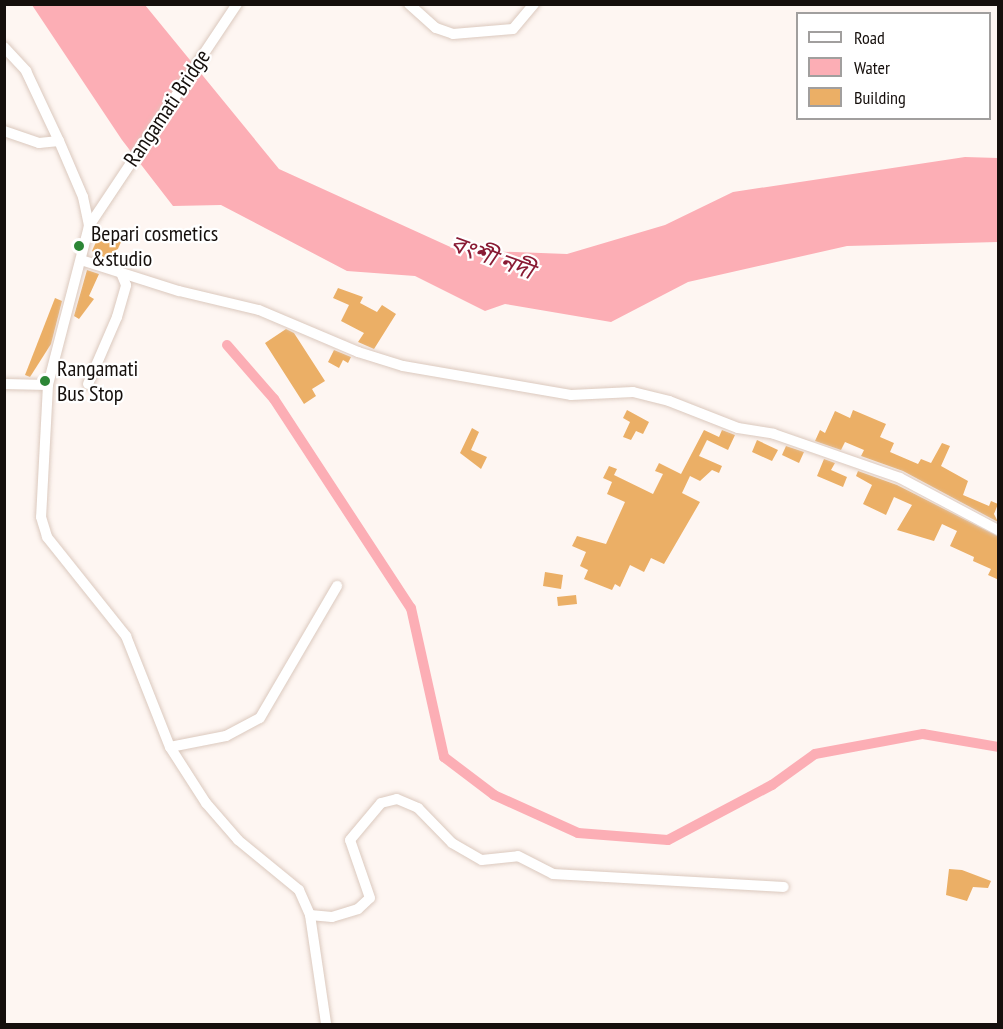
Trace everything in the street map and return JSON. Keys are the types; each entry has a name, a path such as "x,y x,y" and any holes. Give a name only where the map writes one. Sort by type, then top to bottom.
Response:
{"street":[{"name":"Rangamati Bridge","path":"89,226 237,4"},
{"path":"409,4 436,28 453,34 513,30 534,4"},
{"path":"4,47 26,71 83,197 89,226 48,385 39,496 47,537 126,636 170,747 212,810 238,840 299,890 310,915 326,1024"},
{"path":"4,131 39,143 59,141"},
{"path":"81,260 122,275 259,310 358,352 415,369 571,395 633,392 669,402 738,428 774,434 900,478 999,530"},
{"path":"88,384 117,317 126,285 122,275"},
{"path":"4,384 48,385"},
{"path":"170,747 226,736 260,718 337,586"},
{"path":"310,915 333,917 358,909 370,898 350,840 381,803 397,799 418,808 452,843 482,860 518,855 553,874 784,887"}],"water":[{"name":"বংশী নদী","path":"32,5 145,5 279,169 457,250 567,254 665,225 733,192 965,157 998,158 998,242 847,246 688,282 611,322 505,304 485,311 415,276 347,271 221,205 173,206 122,140"}],"building":[{"path":"100,233 121,242 112,262 92,251"},
{"path":"87,270 99,274 89,296 94,299 79,319 74,316"},
{"path":"338,288 363,297 360,303 377,312 382,305 396,314 374,349 358,342 364,333 341,321 349,305 333,298"},
{"path":"55,298 62,301 51,344 30,377 25,375"},
{"path":"286,329 294,333 325,381 312,389 316,396 304,404 265,343"},
{"path":"334,350 351,357 348,363 343,360 339,368 328,362"},
{"path":"627,410 649,422 643,434 636,431 631,440 623,437 630,422 623,418"},
{"path":"853,410 886,424 880,437 894,443 890,452 918,464 921,459 931,463 942,443 950,446 941,466 968,481 963,495 989,506 991,501 998,504 994,514 998,522 903,471 861,456 864,450 845,442 841,450 815,441 820,430 825,433 835,411 850,418"},
{"path":"472,428 479,432 471,450 487,457 481,469 460,453"},
{"path":"704,430 719,437 722,430 735,435 728,450 707,440 699,456 722,466 719,473 712,470 700,481 690,476 682,493 700,502 664,564 651,558 644,572 630,565 620,587 615,584 612,590 584,579 588,570 580,566 586,552 572,546 577,536 606,544 625,502 607,494 612,482 603,478 609,466 617,469 614,475 653,494 663,474 655,471 659,463 681,474"},
{"path":"757,440 778,450 772,461 752,452"},
{"path":"786,446 804,452 799,463 782,455"},
{"path":"824,459 835,463 831,470 847,477 843,487 817,476"},
{"path":"858,471 897,485 999,537 999,580 988,575 991,569 973,561 974,557 950,546 957,531 942,524 934,541 897,530 912,505 894,497 886,515 863,504 872,485 856,476"},
{"path":"545,572 563,575 561,589 543,586"},
{"path":"576,595 577,604 558,606 557,597"},
{"path":"949,869 962,870 991,881 988,888 973,887 967,901 946,895"}],"waterway":[{"path":"227,345 274,399 411,608 444,757 494,795 578,833 668,840 772,785 815,754 923,734 998,747"}],"place":[{"name":"Bepari cosmetics &studio","path":"79,246"},
{"name":"Rangamati Bus Stop","path":"45,381"}]}
